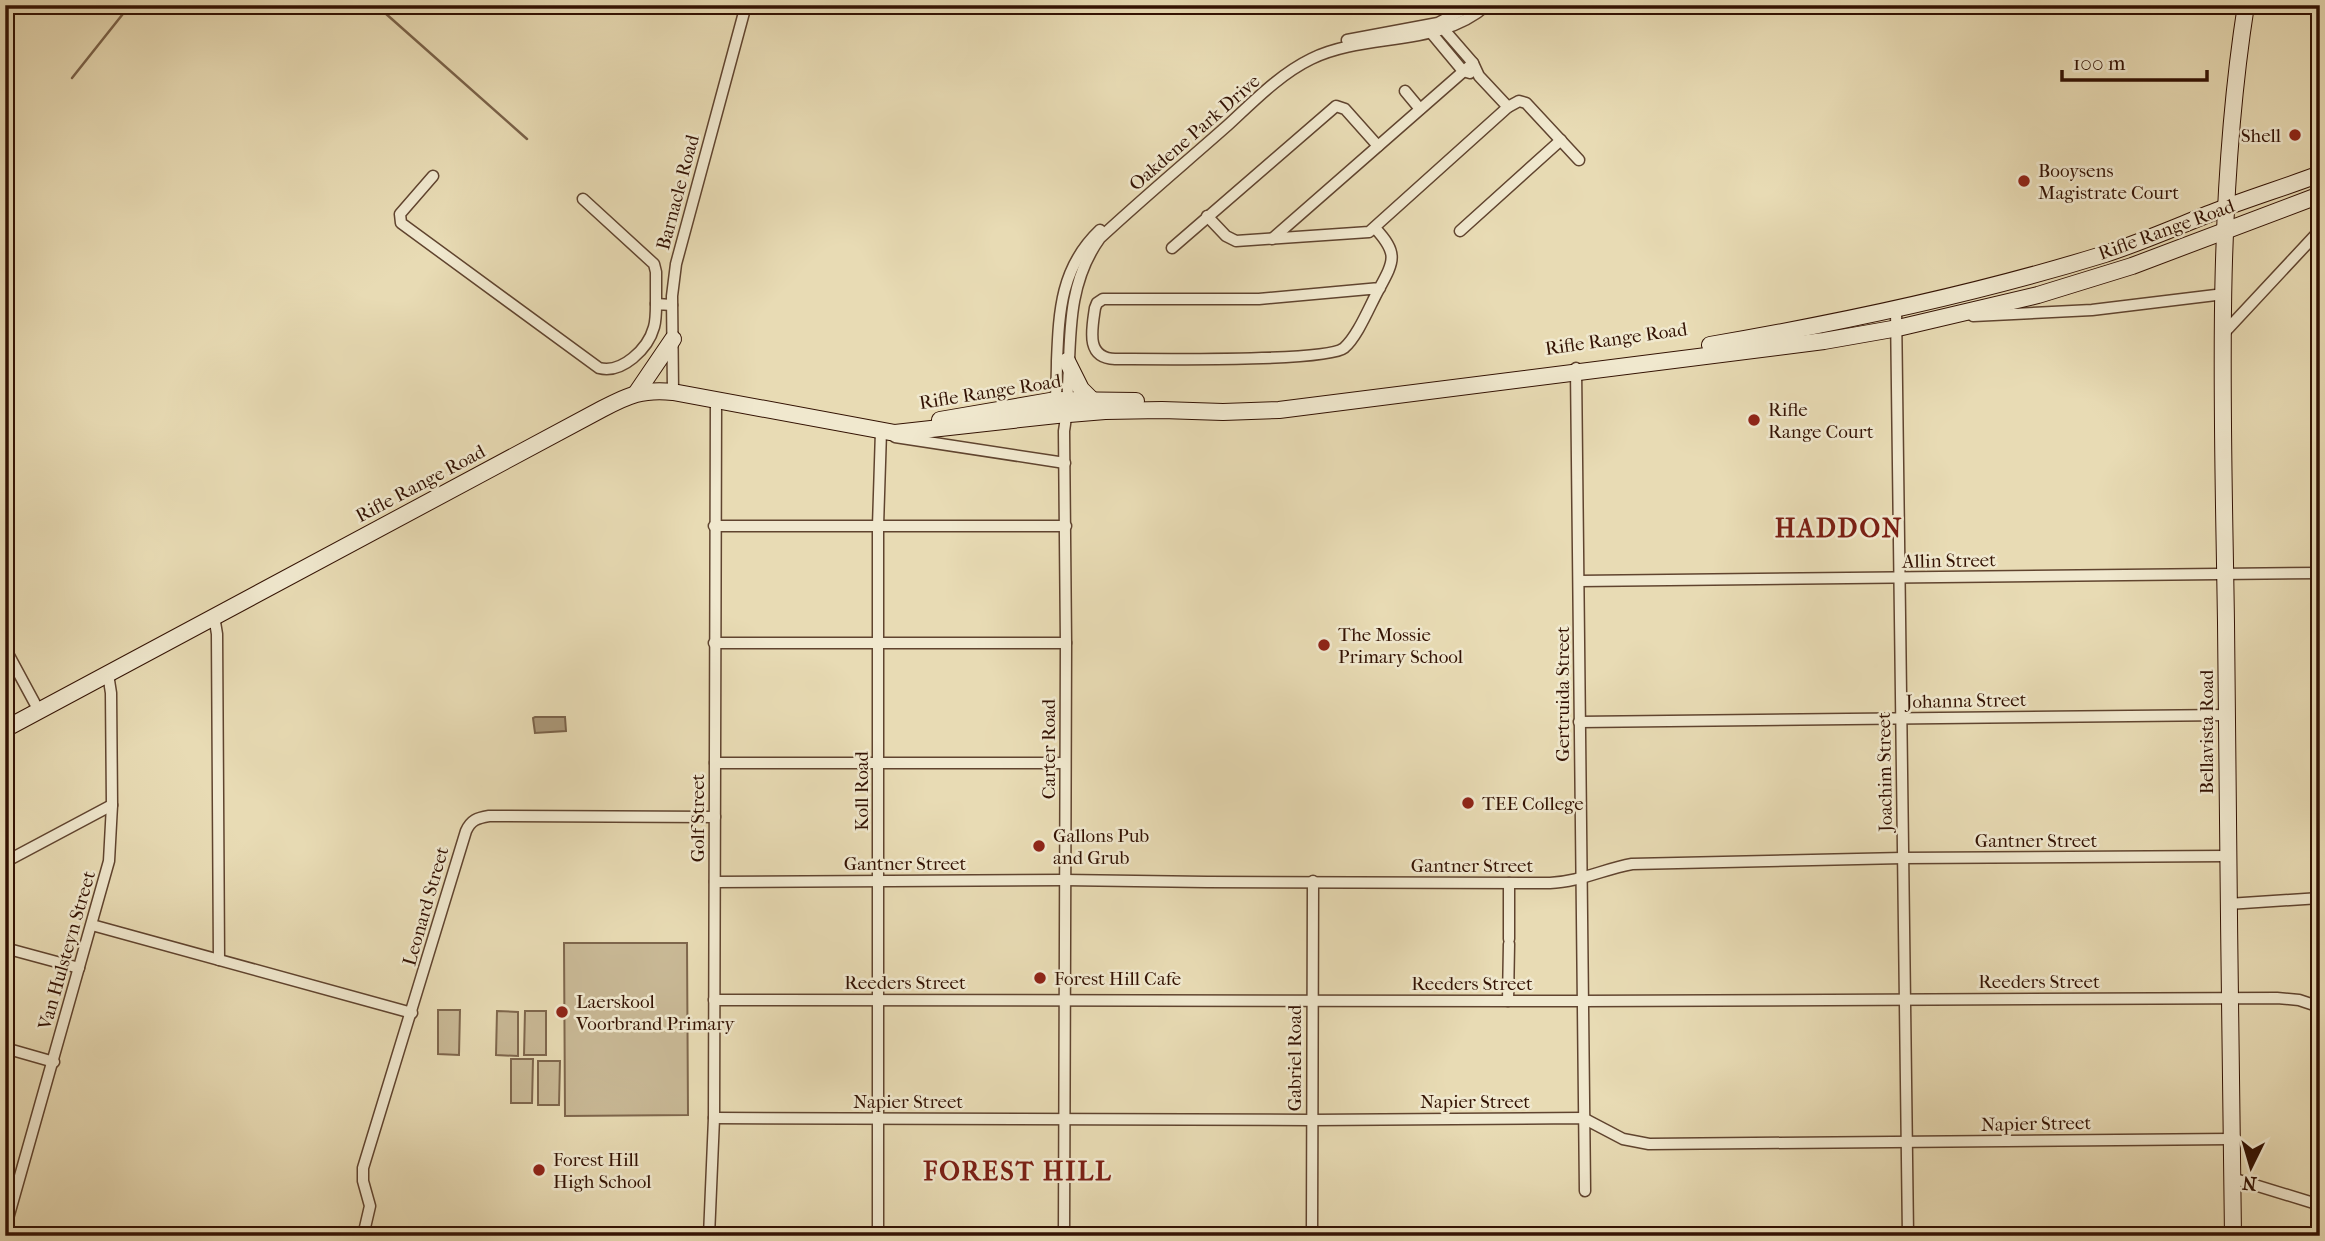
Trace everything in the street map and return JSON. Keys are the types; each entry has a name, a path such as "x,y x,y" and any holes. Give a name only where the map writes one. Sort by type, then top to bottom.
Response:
{"main road":[{"name":"Bellavista Road","path":"2233,1236 2223,334 2230,164 2246,5"},
{"path":"2230,164 2237,181 2244,189 2259,197"},
{"name":"Rifle Range Road","path":"1062,407 1223,412 1279,410 1576,369 1802,329 1968,293 2106,253 2320,174"},
{"name":"Rifle Range Road","path":"5,729 602,409 637,393 651,390 673,392 881,433 1062,407 1091,399 1247,406 1824,341 1898,328 2006,303 2091,279 2320,195"},
{"path":"637,393 673,339"},
{"path":"1068,362 1080,388 1091,399"}],"street":[{"name":"Barnacle Road","path":"673,392 672,305 676,264 746,5"},
{"name":"Oakdene Park Drive","path":"1441,26 1472,5"},
{"name":"Oakdene Park Drive","path":"1062,407 1058,318 1064,291 1100,238 1297,67 1343,48 1470,18 1488,5"},
{"path":"1441,26 1473,63 1479,76 1507,107"},
{"path":"1428,29 1464,71 1479,76"},
{"path":"1272,239 1473,63"},
{"path":"1405,91 1420,109"},
{"path":"1207,216 1226,236 1236,241 1362,234 1375,228 1507,107 1519,101 1526,103 1579,160"},
{"path":"1172,248 1336,106 1345,110 1378,146"},
{"path":"1460,231 1561,140"},
{"path":"433,176 400,214 401,223 598,368 616,368 638,354 654,328 656,272 654,264 583,199"},
{"path":"1375,228 1386,240 1392,253 1392,264 1380,288 1349,343 1341,351 1332,354 1280,357 1115,359 1102,357 1095,351 1093,344 1095,308 1103,299 1259,299 1380,288"},
{"path":"2223,334 2320,230"},
{"name":"Oakdene Park Drive","path":"1062,407 1076,271"},
{"path":"1949,315 1993,316 2062,312 2224,294"},
{"path":"656,304 672,305"},
{"name":"Joachim Street","path":"1896,309 1908,1236"},
{"name":"Gertruida Street","path":"1576,369 1585,1191"},
{"name":"Golf Street","path":"709,1235 714,1118 716,400"},
{"name":"Carter Road","path":"1062,407 1066,526 1064,1236"},
{"name":"Rifle Range Road","path":"881,433 1065,463"},
{"name":"Koll Road","path":"878,1236 878,526 881,433"},
{"path":"715,526 1066,526"},
{"name":"Allin Street","path":"1579,581 2320,573"},
{"path":"214,617 217,634 219,960"},
{"path":"714,643 1066,643"},
{"path":"5,648 39,711"},
{"name":"Van Hulsteyn Street","path":"5,1229 109,861 112,805 111,693 108,674"},
{"name":"Johanna Street","path":"1580,722 2228,715"},
{"path":"715,763 1065,763"},
{"path":"5,862 112,805"},
{"name":"Leonard Street","path":"363,1236 370,1206 363,1181 363,1168 466,831 474,819 489,816 715,817"},
{"name":"Gantner Street","path":"715,882 1064,880 1206,883 1556,883 1632,864 2227,856"},
{"name":"Gabriel Road","path":"1312,1236 1313,881"},
{"path":"1508,1000 1509,883"},
{"path":"2228,904 2320,898"},
{"path":"92,925 412,1013"},
{"path":"5,948 79,968"},
{"name":"Reeders Street","path":"714,1000 1582,1001 2283,998 2320,1007"},
{"path":"5,1048 54,1062"},
{"name":"Napier Street","path":"714,1118 1583,1118 1623,1139 1649,1144 2231,1139"},
{"path":"2232,1178 2320,1205"},
{"path":"709,1235 769,1236"}],"shaded area":[{"path":"535,717 565,717 566,731 535,733"},
{"path":"564,943 687,943 688,1115 565,1116"},
{"path":"438,1010 460,1010 459,1055 438,1054"},
{"path":"497,1011 518,1012 518,1056 496,1055"},
{"path":"525,1011 546,1011 546,1055 524,1055"},
{"path":"511,1059 533,1059 532,1103 511,1103"},
{"path":"538,1061 560,1061 559,1105 538,1105"}],"waterway":[{"path":"72,78 130,5"},
{"path":"376,5 527,139"}],"place":[{"name":"Shell","path":"2295,135"},
{"name":"Booysens Magistrate Court","path":"2024,181"},
{"name":"Rifle Range Court","path":"1754,420"},
{"name":"The Mossie Primary School","path":"1324,645"},
{"name":"TEE College","path":"1468,803"},
{"name":"Gallons Pub and Grub","path":"1039,846"},
{"name":"Forest Hill Cafe","path":"1040,978"},
{"name":"Laerskool Voorbrand Primary","path":"562,1012"},
{"name":"Forest Hill High School","path":"539,1170"}],"district":[{"name":"HADDON","path":"1839,528"},
{"name":"FOREST HILL","path":"1018,1171"}]}
